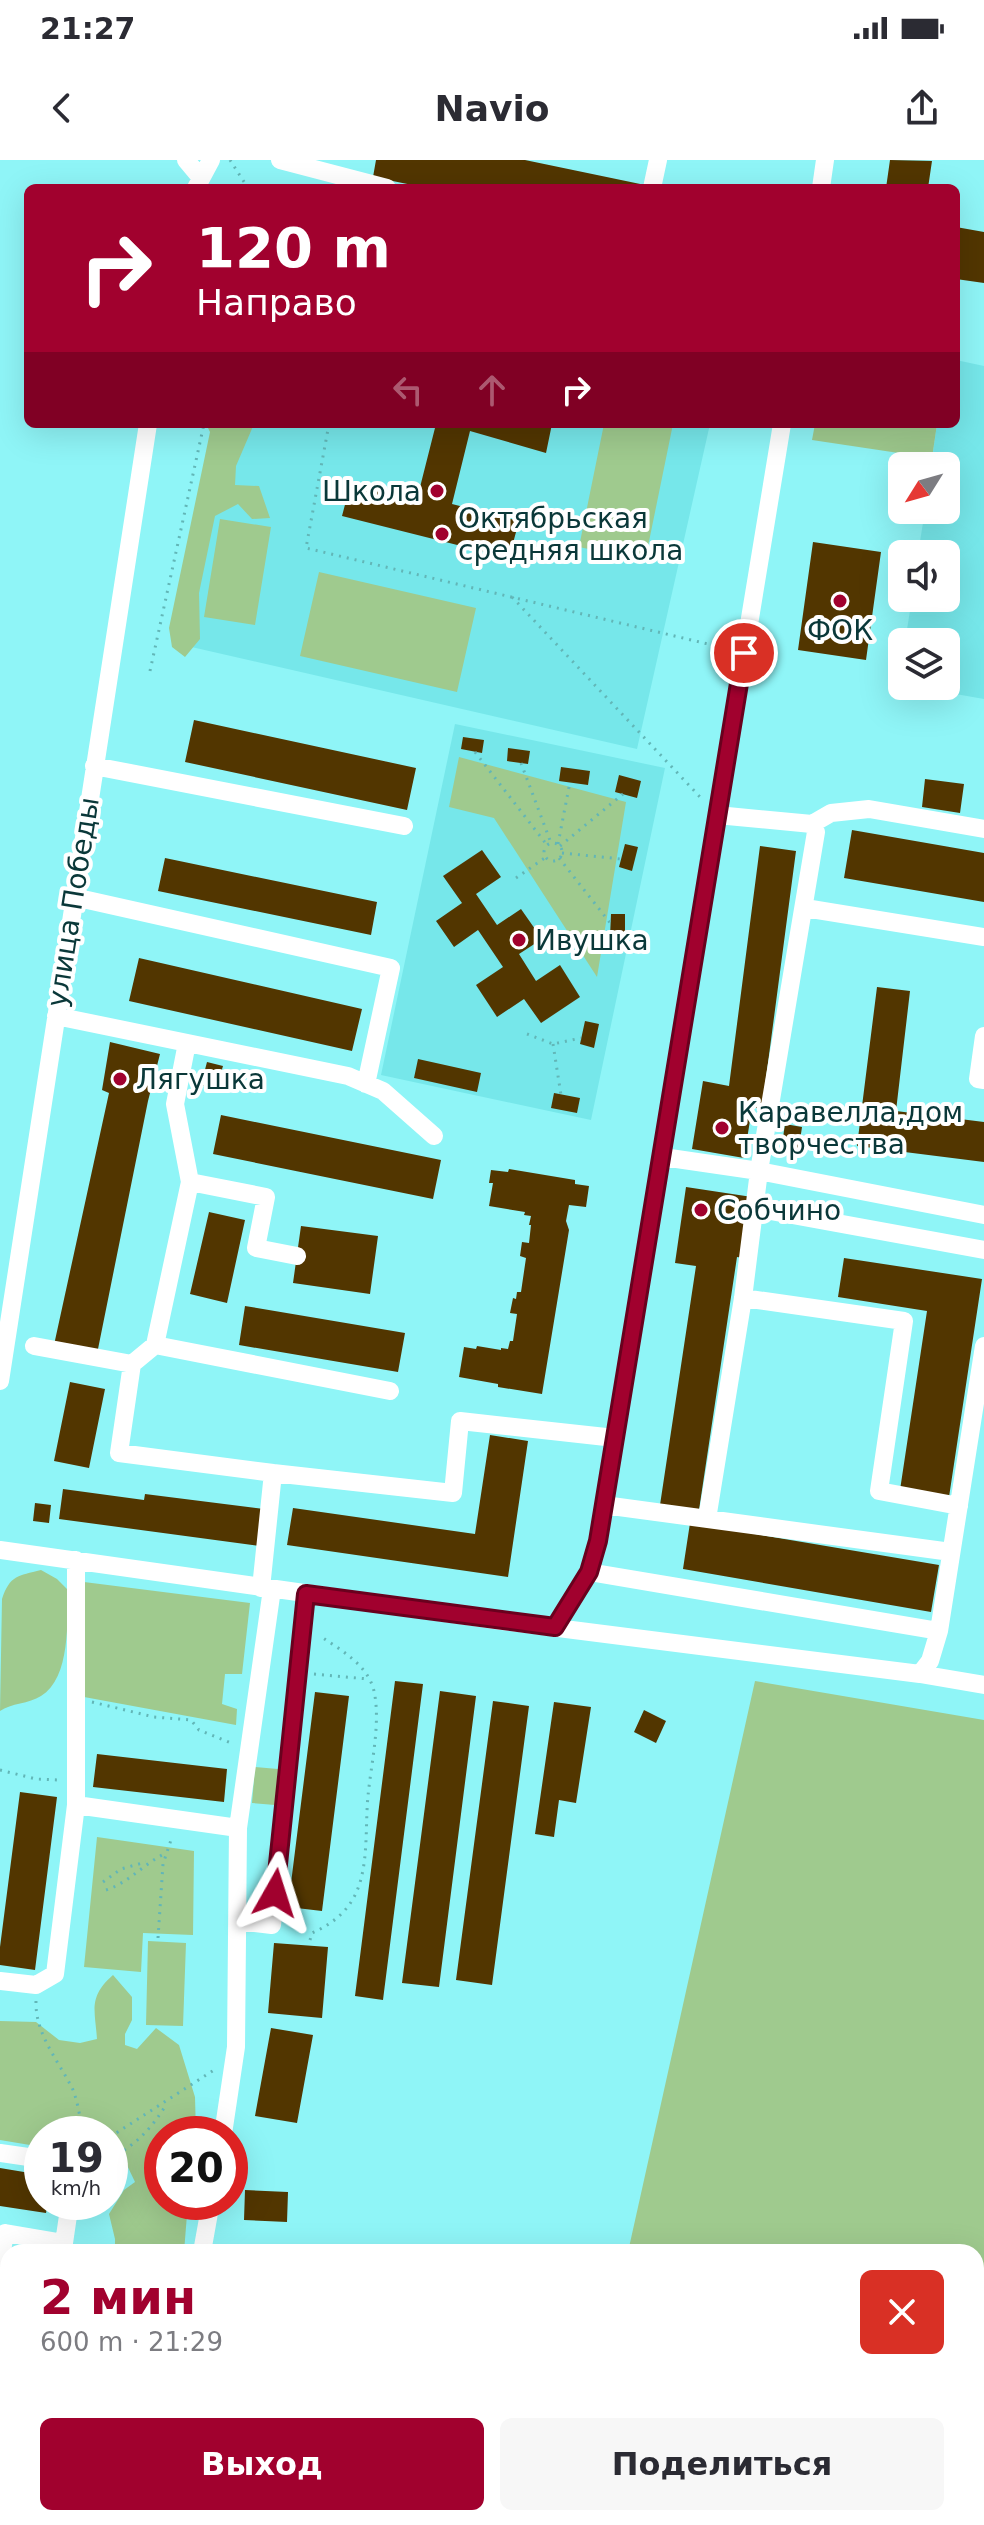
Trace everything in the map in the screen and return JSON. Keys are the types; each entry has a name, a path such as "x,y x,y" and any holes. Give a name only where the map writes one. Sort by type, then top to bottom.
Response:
{"street":[{"path":"186,160 199,183"},
{"path":"199,183 211,160"},
{"path":"280,160 372,184"},
{"path":"653,184 658,160"},
{"path":"822,184 825,160"},
{"name":"улица Победы","path":"0,1381 147,428"},
{"path":"555,1627 589,1572 604,1505 781,428"},
{"path":"94,766 404,826"},
{"path":"717,815 812,824 831,813 869,809 984,829"},
{"path":"707,1519 743,1298 759,1171 805,908 816,832 812,824"},
{"path":"74,897 391,968 366,1084"},
{"path":"805,908 984,937"},
{"path":"56,1016 348,1076 383,1091 434,1136"},
{"path":"984,1036 978,1079 984,1080"},
{"path":"187,1043 175,1104 190,1182 155,1345 132,1364 119,1453 453,1493 460,1421 615,1438"},
{"path":"663,1157 759,1171 984,1215"},
{"path":"190,1182 266,1197 256,1248 297,1256"},
{"path":"754,1208 984,1250"},
{"path":"743,1298 904,1321 879,1491 959,1506"},
{"path":"155,1345 390,1391"},
{"path":"34,1346 132,1364"},
{"path":"920,1674 930,1661 939,1631 984,1346"},
{"path":"226,2116 236,2047 238,1828 267,1589 273,1473"},
{"path":"604,1505 951,1552"},
{"path":"0,1550 984,1685"},
{"path":"0,1981 36,1985 55,1974 76,1805 76,1560"},
{"path":"589,1572 939,1631"},
{"path":"238,1921 272,1925 306,1594"},
{"path":"76,1805 238,1828"},
{"path":"0,2153 24,2156"},
{"path":"3,2244 5,2233 64,2243 67,2220"},
{"path":"203,2244 208,2220"}],"path":[{"path":"230,160 245,184"},
{"path":"150,671 203,428"},
{"path":"328,428 306,548 744,653"},
{"path":"512,597 717,815"},
{"path":"475,752 549,844 559,845 623,794"},
{"path":"521,763 549,844"},
{"path":"562,853 559,845 570,782"},
{"path":"549,844 544,851 546,857 552,861 562,853"},
{"path":"562,853 621,859"},
{"path":"516,878 546,857"},
{"path":"559,858 611,924"},
{"path":"527,1034 553,1044 581,1038"},
{"path":"553,1044 561,1095"},
{"path":"303,1625 343,1651 365,1671 374,1692 375,1740 366,1847 357,1893 341,1915 312,1933 310,1940"},
{"path":"298,1673 368,1679"},
{"path":"77,1701 91,1701 154,1717 191,1720 199,1730 249,1749"},
{"path":"0,1770 36,1779 76,1782"},
{"path":"158,1938 164,1853 169,1841 185,1821"},
{"path":"106,1890 116,1887 147,1862 164,1853"},
{"path":"103,1882 121,1869 147,1862"},
{"path":"36,1985 38,2019 55,2061 72,2086 80,2116"},
{"path":"128,2126 215,2069"},
{"path":"128,2149 146,2134 168,2102"}],"shaded area":[{"path":"960,361 984,366 984,699 960,695 960,628 907,628 910,612 960,612 960,540 920,540 923,524 960,524 960,452 933,452 936,428 960,428"},
{"name":"Октябрьская средняя школа","path":"222,428 709,428 637,749 174,643"},
{"name":"Ивушка","path":"455,724 665,768 591,1120 381,1075"}],"green space":[{"path":"208,428 252,428 236,466 235,485 259,486 270,518 252,519 238,504 215,516 199,593 200,639 185,657 172,647 169,628 210,432"},
{"path":"603,428 672,428 645,561 579,547"},
{"path":"814,428 936,428 933,452 892,452 812,440"},
{"path":"220,519 271,527 255,625 204,617"},
{"path":"319,572 476,608 457,692 300,656"},
{"path":"459,757 626,802 597,977 494,818 449,807"},
{"path":"41,1570 68,1590 67,1632 58,1676 51,1688 41,1696 0,1711 2,1599 8,1585 16,1578"},
{"path":"84,1582 250,1603 242,1674 225,1674 222,1704 237,1709 236,1725 84,1697"},
{"path":"755,1681 984,1720 984,2244 630,2244"},
{"path":"255,1767 278,1769 275,1805 252,1803"},
{"path":"97,1837 194,1851 193,1935 143,1933 141,1972 84,1967"},
{"path":"148,1941 186,1943 183,2026 146,2025"},
{"path":"113,1975 132,1997 132,2020 125,2034 125,2045 137,2049 156,2028 179,2045 195,2097 196,2116 144,2116 144,2220 187,2220 185,2244 115,2244 110,2220 128,2220 128,2187 135,2182 128,2167 128,2116 24,2116 24,2144 0,2140 0,2021 36,2022 59,2040 80,2043 97,2039 95,2004 100,1990"}],"building":[{"path":"376,160 525,160 640,184 407,184 373,177"},
{"path":"890,160 932,161 929,184 887,184"},
{"path":"960,228 984,232 984,283 960,280"},
{"name":"Школа","path":"435,428 551,428 546,453 470,431 452,504 519,521 509,558 342,516 351,482 417,499"},
{"name":"ФОК","path":"813,542 881,552 866,660 798,650"},
{"path":"194,720 416,768 407,810 185,762"},
{"path":"463,737 484,740 482,753 461,749"},
{"path":"508,748 530,751 528,764 507,761"},
{"path":"561,767 590,771 588,785 559,781"},
{"path":"619,775 641,781 637,798 615,792"},
{"path":"925,779 964,784 960,813 922,807"},
{"path":"852,830 984,853 984,902 844,878"},
{"path":"625,844 638,847 632,871 619,867"},
{"path":"760,846 796,851 762,1108 752,1108 744,1158 692,1149 703,1081 729,1086"},
{"path":"482,850 501,877 476,894 497,925 521,909 542,939 519,954 536,981 560,965 580,997 541,1023 524,999 497,1017 476,985 503,967 478,930 454,947 436,921 462,903 443,876"},
{"path":"165,858 377,902 371,935 158,891"},
{"path":"611,914 625,914 625,938 610,937"},
{"path":"139,958 362,1009 352,1051 129,1001"},
{"path":"877,987 910,991 896,1111 984,1122 984,1162 857,1146"},
{"path":"585,1021 599,1024 594,1048 580,1044"},
{"path":"110,1042 160,1054 97,1354 54,1345 109,1093 102,1090"},
{"path":"418,1059 481,1073 477,1092 414,1078"},
{"path":"207,1062 223,1066 216,1089 201,1085"},
{"path":"554,1093 580,1098 577,1113 551,1108"},
{"path":"221,1115 441,1160 433,1199 213,1154"},
{"path":"785,1124 802,1127 798,1154 781,1151"},
{"path":"509,1169 575,1180 575,1184 589,1186 586,1207 569,1205 566,1221 569,1230 542,1394 459,1377 464,1347 501,1350 508,1349 510,1341 513,1341 517,1314 510,1313 513,1298 516,1299 517,1292 521,1292 526,1258 520,1256 522,1242 529,1243 531,1216 524,1215 525,1212 489,1206 493,1183 489,1183 491,1170 508,1172"},
{"path":"686,1187 752,1197 743,1258 737,1257 699,1510 660,1505 696,1266 675,1263"},
{"path":"209,1212 245,1220 227,1303 190,1294"},
{"path":"301,1226 378,1236 370,1294 293,1283"},
{"path":"844,1258 982,1279 949,1497 900,1490 927,1311 838,1297"},
{"path":"245,1306 405,1333 398,1372 239,1345"},
{"path":"70,1382 105,1389 89,1468 54,1461"},
{"path":"490,1435 528,1441 508,1577 287,1545 293,1508 475,1534"},
{"path":"63,1489 144,1500 145,1494 264,1509 260,1546 59,1519"},
{"path":"35,1503 51,1505 49,1523 33,1521"},
{"path":"690,1523 939,1565 931,1612 683,1569"},
{"path":"395,1681 423,1684 383,2000 355,1996"},
{"path":"440,1691 476,1696 439,1987 402,1983"},
{"path":"315,1692 349,1696 322,1911 288,1907"},
{"path":"493,1701 529,1706 492,1985 456,1980"},
{"path":"554,1702 591,1707 576,1803 559,1800 554,1837 535,1834"},
{"path":"644,1710 666,1721 656,1743 634,1732"},
{"path":"97,1754 227,1769 224,1802 93,1787"},
{"path":"20,1792 57,1797 35,1970 0,1965"},
{"path":"274,1943 328,1947 322,2018 268,2013"},
{"path":"271,2028 313,2035 297,2123 255,2116"},
{"path":"0,2168 24,2172 24,2210 0,2206"},
{"path":"248,2190 288,2192 287,2222 244,2220 248,2220"}],"place":[{"name":"Школа","path":"437,491"},
{"name":"Октябрьская средняя школа","path":"442,534"},
{"name":"ФОК","path":"840,601"},
{"name":"Ивушка","path":"519,940"},
{"name":"Лягушка","path":"120,1079"},
{"name":"Каравелла,дом творчества","path":"722,1128"},
{"name":"Собчино","path":"701,1210"}],"route":[{"path":"275,1893 306,1594 555,1627 589,1572 598,1541 663,1157 744,653"}]}
